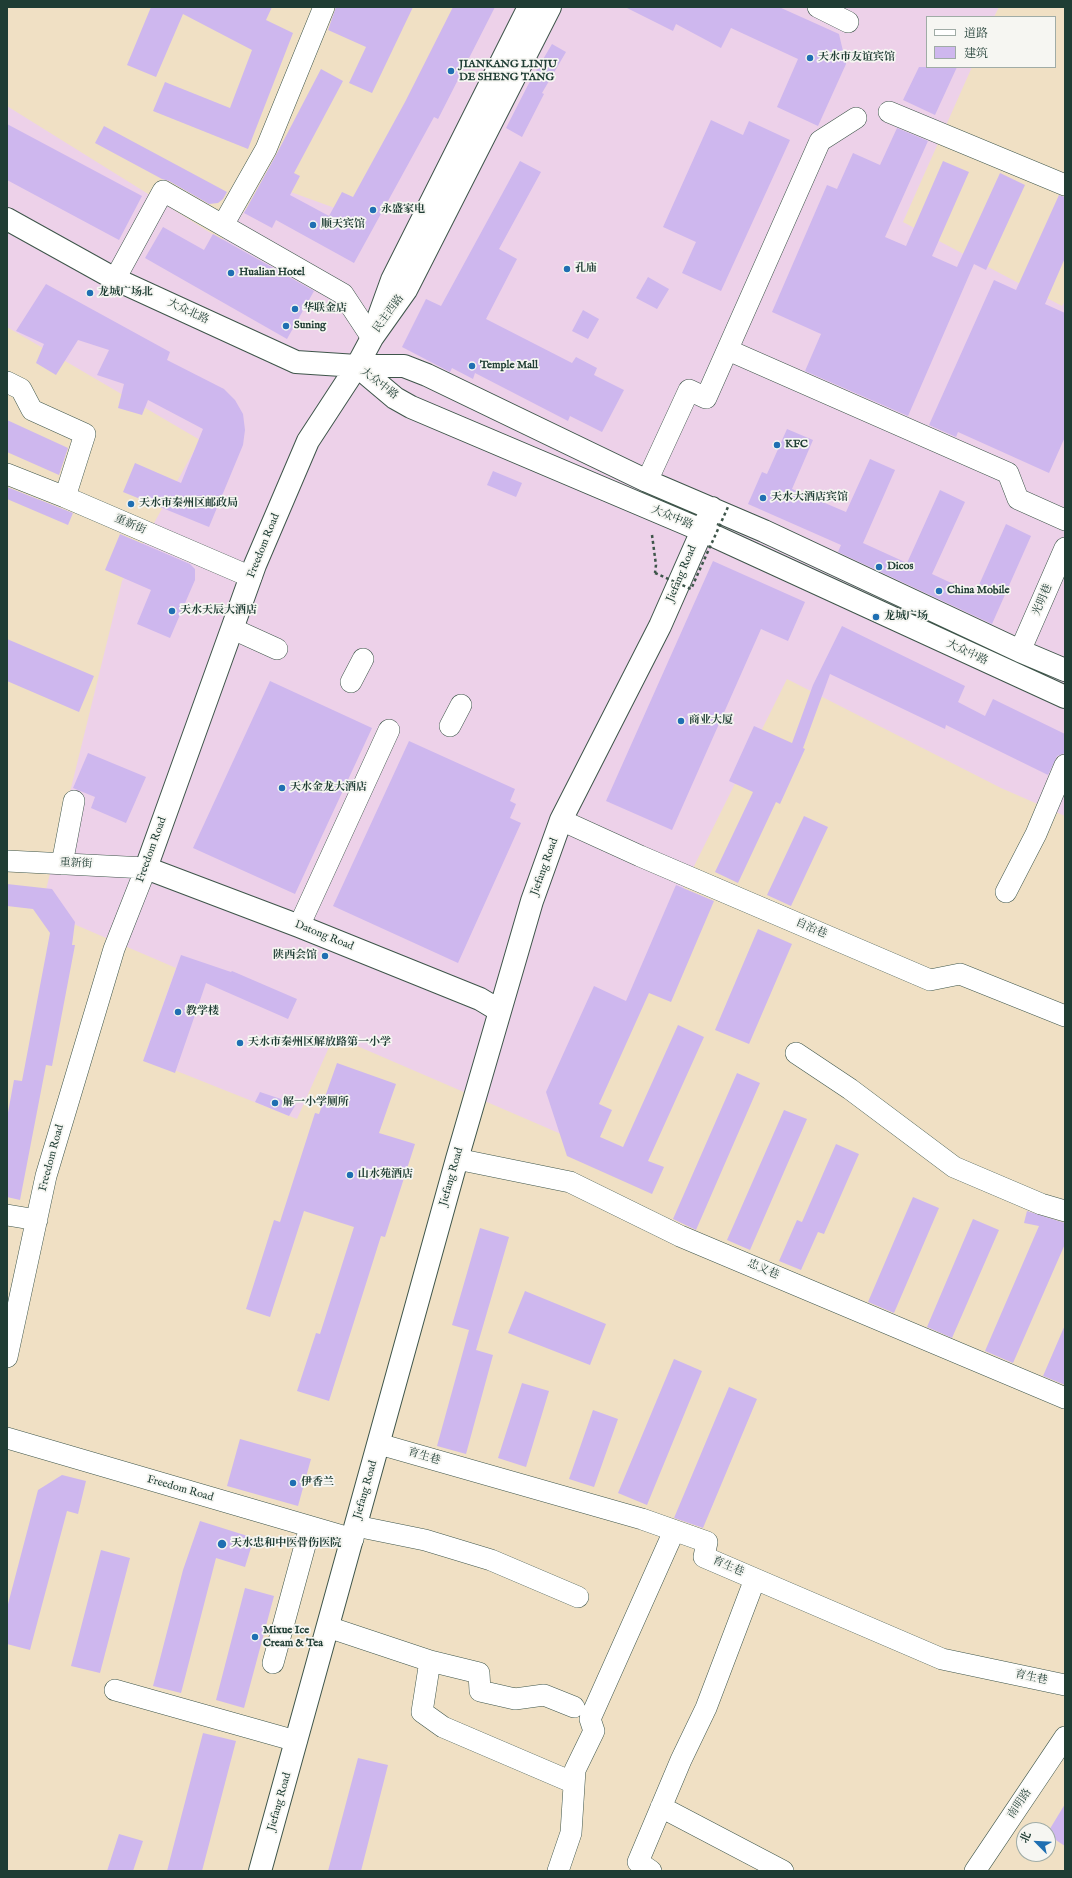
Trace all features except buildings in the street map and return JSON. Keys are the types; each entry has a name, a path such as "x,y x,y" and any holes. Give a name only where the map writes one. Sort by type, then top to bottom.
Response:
{"main road":[{"name":"民主西路","path":"372,338 392,280 529,7"},
{"name":"民主西路","path":"372,338 406,290 550,7"},
{"name":"大众北路","path":"7,219 115,279 296,362 356,366"},
{"name":"Freedom Road","path":"146,868 252,577 308,441 372,338"},
{"name":"大众中路","path":"356,366 404,366 427,375 648,482 720,508 764,531 1020,651 1065,670"},
{"name":"大众中路","path":"356,366 396,398 411,407 702,530 1065,697"},
{"name":"Jiefang Road","path":"260,1871 457,1159 532,901 561,820 660,626 702,530 720,508"},
{"name":"Datong Road","path":"146,868 299,926 480,999 500,1011"}],"street":[{"path":"223,225 266,149 324,7"},
{"path":"818,7 848,22"},
{"path":"889,112 1065,185"},
{"path":"648,482 689,390 706,398 820,141 856,118"},
{"path":"115,279 163,190 343,294 372,338"},
{"path":"728,350 1008,473 1018,499 1065,520"},
{"path":"7,382 21,389 32,410 85,434 65,497"},
{"name":"重新街","path":"7,474 65,497 252,577"},
{"name":"光明巷","path":"1020,651 1065,548"},
{"path":"233,629 277,649"},
{"path":"351,682 363,659"},
{"path":"450,726 461,706"},
{"path":"299,926 389,730"},
{"path":"1006,892 1036,834 1065,765"},
{"path":"62,864 74,801"},
{"name":"自治巷","path":"561,820 640,856 930,980 960,974 1065,1016"},
{"name":"重新街","path":"7,861 146,868"},
{"name":"Freedom Road","path":"7,1357 46,1176 114,949 146,868"},
{"path":"796,1053 850,1089 954,1167 1041,1204 1065,1211"},
{"name":"忠义巷","path":"457,1159 570,1182 680,1236 1065,1398"},
{"path":"7,1215 37,1220"},
{"name":"Freedom Road","path":"7,1438 310,1527 425,1540 491,1560 578,1598"},
{"name":"育生巷","path":"379,1444 634,1517 707,1542 704,1556 942,1659 1065,1685"},
{"path":"273,1663 310,1527"},
{"path":"558,1871 571,1833 575,1770 594,1731 590,1719 674,1531"},
{"path":"651,1871 638,1862 681,1760 706,1708 756,1579"},
{"path":"328,1627 430,1661 479,1673 480,1691 515,1699 544,1695 574,1707"},
{"path":"430,1661 422,1712 443,1726 574,1783"},
{"path":"115,1690 296,1741"},
{"name":"南明路","path":"975,1871 1065,1737"},
{"path":"661,1807 783,1871"}],"path":[{"path":"652,535 656,565 655,573 691,590 720,508"}],"shaded area":[{"path":"460,7 999,7 994,16 926,16 926,68 972,68 903,222 1062,306 1065,301 1065,816 1001,788 787,679 561,1134 334,1036 297,1119 144,1058 176,968 41,910 122,581 200,440 7,327 7,106 222,240 266,183 354,215"}],"place":[{"name":"天水市友谊宾馆","path":"810,58"},
{"name":"JIANKANG LINJU DE SHENG TANG","path":"451,71"},
{"name":"永盛家电","path":"373,210"},
{"name":"顺天宾馆","path":"313,225"},
{"name":"孔庙","path":"567,269"},
{"name":"Hualian Hotel","path":"231,273"},
{"name":"龙城广场北","path":"90,293"},
{"name":"华联金店","path":"295,309"},
{"name":"Suning","path":"286,326"},
{"name":"Temple Mall","path":"472,366"},
{"name":"KFC","path":"777,445"},
{"name":"天水大酒店宾馆","path":"763,498"},
{"name":"天水市秦州区邮政局","path":"131,504"},
{"name":"Dicos","path":"879,567"},
{"name":"China Mobile","path":"939,591"},
{"name":"天水天辰大酒店","path":"172,611"},
{"name":"龙城广场","path":"876,617"},
{"name":"商业大厦","path":"681,721"},
{"name":"天水金龙大酒店","path":"282,788"},
{"name":"陕西会馆","path":"325,956"},
{"name":"教学楼","path":"178,1012"},
{"name":"天水市秦州区解放路第一小学","path":"240,1043"},
{"name":"解一小学厕所","path":"275,1103"},
{"name":"山水苑酒店","path":"350,1175"},
{"name":"伊香兰","path":"293,1483"},
{"name":"天水忠和中医骨伤医院","path":"222,1544"},
{"name":"Mixue Ice Cream & Tea","path":"255,1637"}]}
